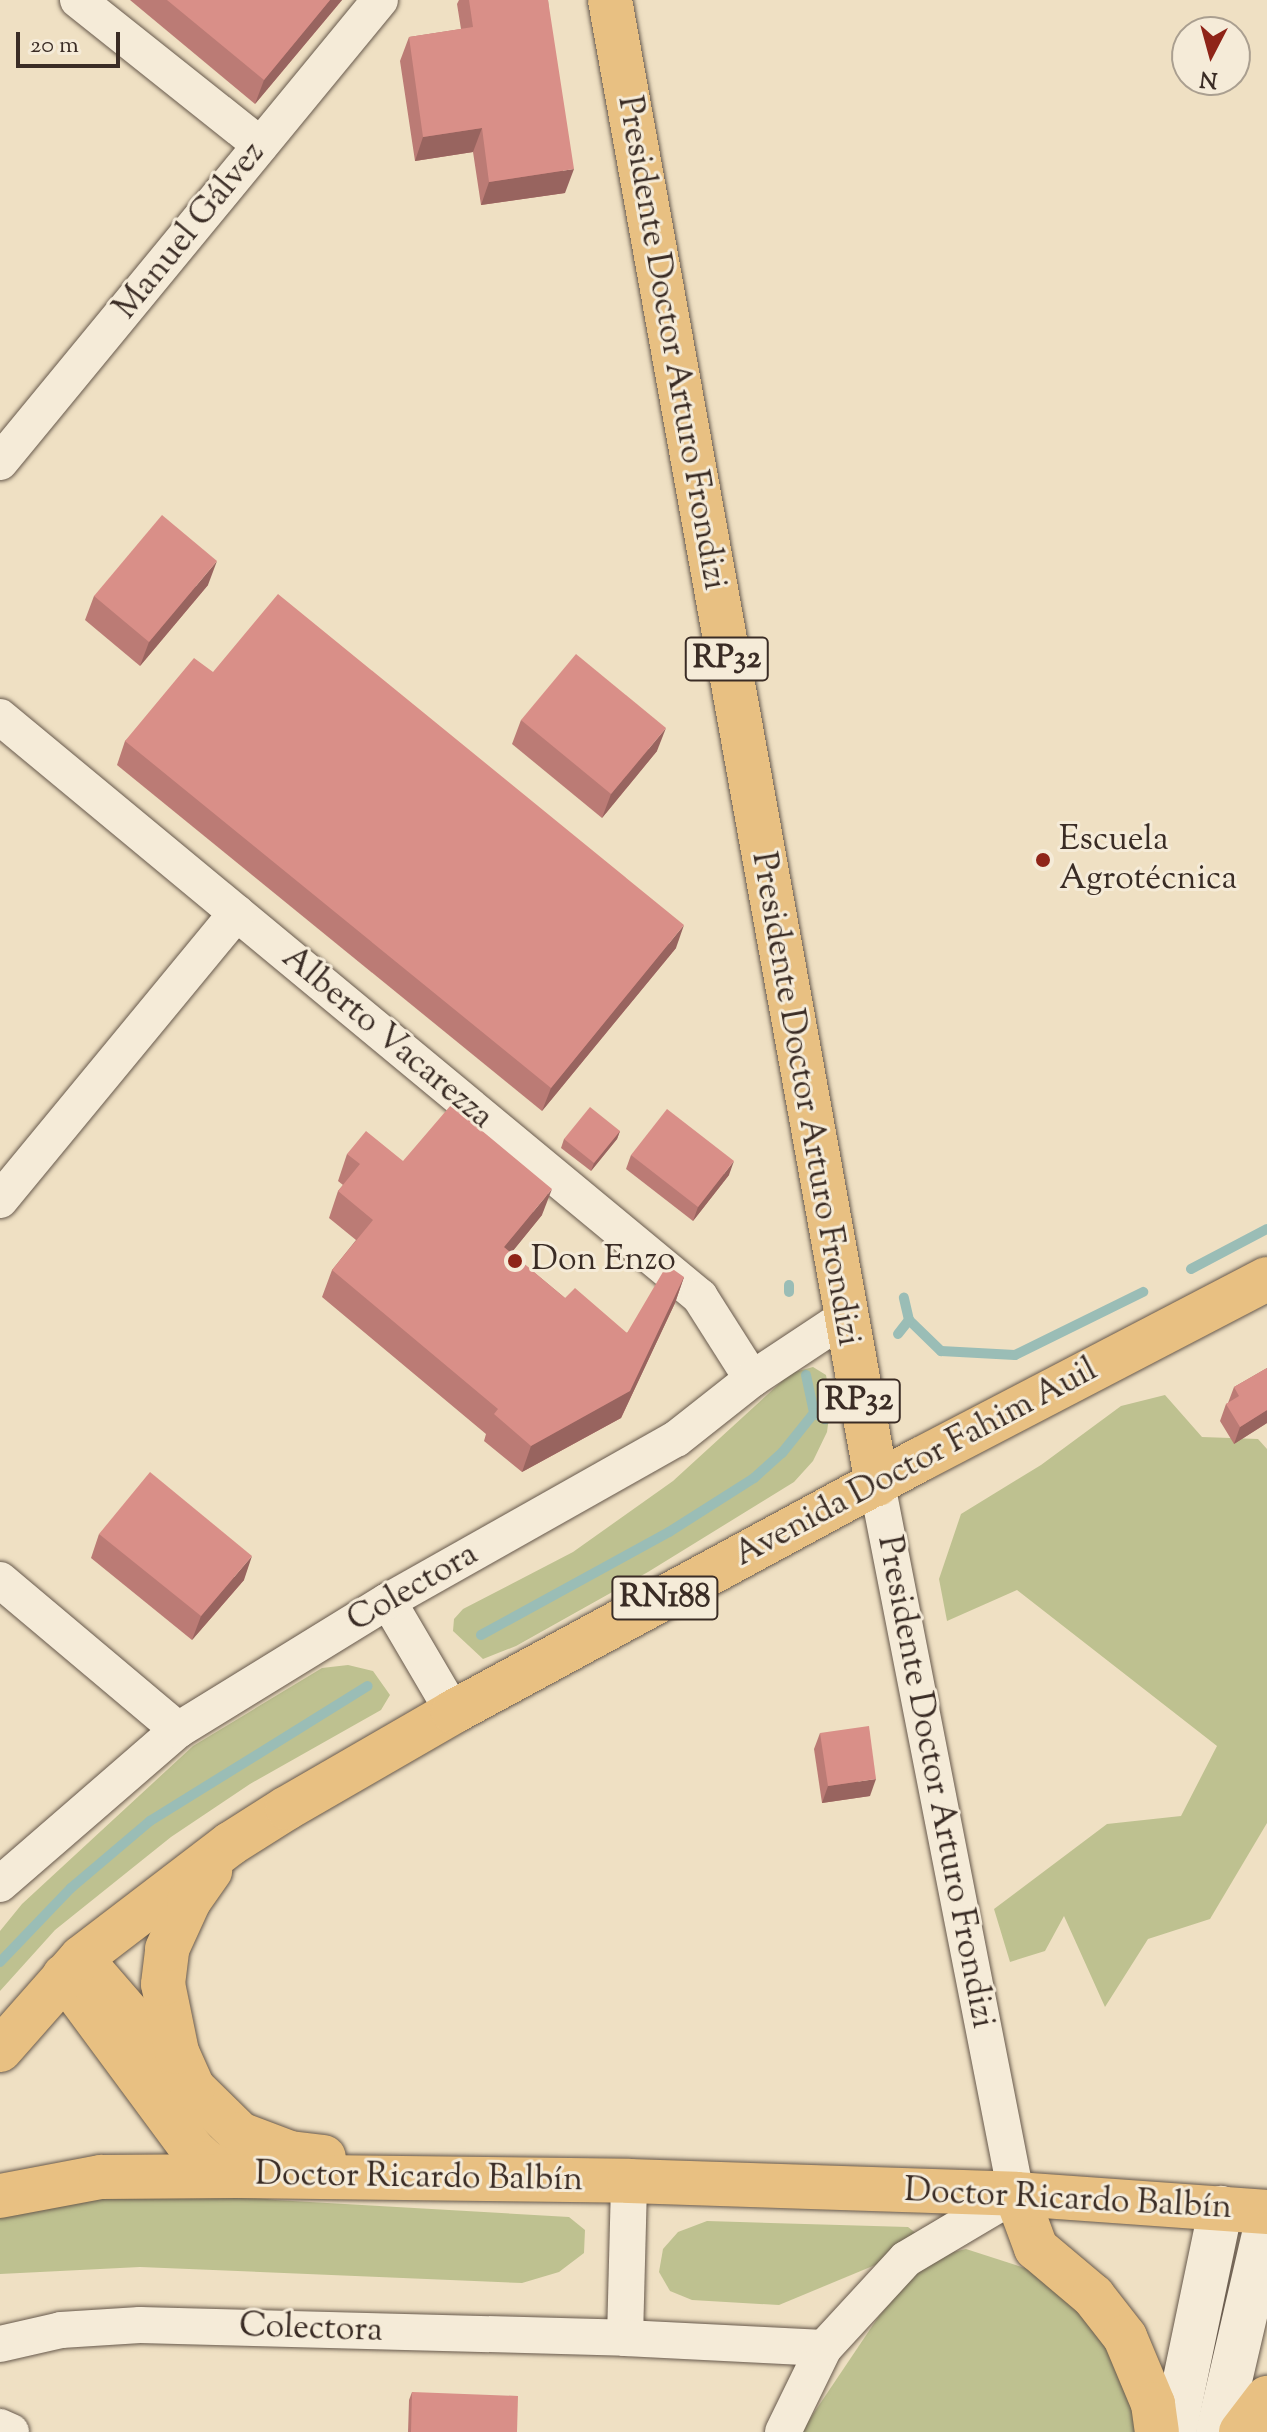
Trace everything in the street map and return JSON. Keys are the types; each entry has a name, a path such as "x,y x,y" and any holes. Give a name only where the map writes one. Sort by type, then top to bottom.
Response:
{"main road":[{"name":"Presidente Doctor Arturo Frondizi","path":"610,0 844,1318 877,1484"},
{"name":"Avenida Doctor Fahim Auil","path":"72,1967 230,1844 453,1712 1267,1279"},
{"path":"193,2088 177,2052 168,2016 163,1984 167,1949 189,1901 230,1844"},
{"name":"Doctor Ricardo Balbín","path":"72,1967 240,2134 290,2153 629,2181"},
{"name":"Doctor Ricardo Balbín","path":"72,1967 192,2149 207,2163 237,2176 629,2181 1016,2194 1267,2212"},
{"name":"RN188","path":"0,2050 72,1967"},
{"path":"0,2196 101,2177 237,2176"},
{"path":"1016,2194 1036,2248 1093,2296 1125,2337 1153,2404 1157,2432"},
{"path":"1174,2432 1221,2208"},
{"path":"1218,2432 1267,2222"},
{"path":"1241,2432 1267,2398"}],"street":[{"path":"78,0 260,145"},
{"name":"Manuel Gálvez","path":"0,462 380,0"},
{"name":"Alberto Vacarezza","path":"0,717 700,1297 752,1379"},
{"path":"0,1200 237,913"},
{"name":"Colectora","path":"0,1884 178,1730 388,1601 676,1439 752,1379 844,1318"},
{"name":"Presidente Doctor Arturo Frondizi","path":"877,1484 1016,2194"},
{"path":"0,1580 178,1730"},
{"path":"388,1601 453,1712"},
{"path":"625,2338 629,2181"},
{"path":"783,2432 824,2348 906,2259 1016,2194"},
{"name":"Colectora","path":"0,2344 61,2330 140,2325 625,2338 824,2348"},
{"path":"0,2427 11,2432"}],"green space":[{"path":"813,1367 826,1375 831,1402 827,1432 813,1461 794,1482 648,1572 516,1646 483,1659 453,1631 454,1619 463,1609 573,1552 673,1481 791,1373"},
{"path":"1165,1395 1202,1437 1258,1439 1267,1449 1267,1823 1210,1919 1148,1939 1105,2007 1064,1916 1045,1951 1010,1962 994,1909 1107,1824 1181,1816 1217,1746 1017,1590 947,1621 939,1579 961,1514 1041,1465 1121,1406"},
{"path":"348,1665 373,1671 390,1695 381,1710 250,1784 171,1837 55,1930 0,1991 0,1931 22,1904 193,1746 322,1668"},
{"path":"198,2190 275,2200 569,2217 585,2230 584,2253 559,2272 522,2283 140,2267 0,2274 0,2215 44,2202"},
{"path":"707,2221 908,2227 917,2234 880,2263 779,2305 692,2300 670,2291 659,2272 663,2249 678,2232"},
{"path":"966,2249 1028,2269 1084,2313 1122,2373 1139,2432 801,2432 879,2316 928,2258"}],"building":[{"path":"167,0 330,0 264,80"},
{"path":"469,0 548,0 574,169 489,182 482,128 423,137 409,37 473,27"},
{"path":"162,515 217,561 149,642 94,596"},
{"path":"278,594 684,925 551,1088 125,741 194,658 213,672"},
{"path":"576,654 666,728 611,794 521,720"},
{"path":"451,1105 552,1189 504,1247 565,1298 575,1288 627,1333 667,1265 684,1277 630,1391 531,1446 494,1414 498,1409 332,1270 373,1220 338,1191 360,1164 347,1154 366,1131 403,1161"},
{"path":"590,1107 620,1131 594,1163 564,1139"},
{"path":"667,1109 734,1161 698,1207 631,1155"},
{"path":"1267,1368 1267,1410 1240,1427 1226,1404 1239,1396 1234,1387"},
{"path":"150,1472 252,1556 201,1616 99,1534"},
{"path":"869,1726 876,1779 828,1786 820,1733"},
{"path":"412,2392 518,2396 517,2432 411,2432"}],"waterway":[{"path":"1191,1269 1267,1229"},
{"path":"789,1285 789,1292"},
{"path":"909,1320 941,1351 1015,1355 1143,1292"},
{"path":"898,1334 909,1320 904,1298"},
{"path":"806,1375 814,1413"},
{"path":"481,1635 669,1532 754,1478 782,1453 814,1413 825,1419"},
{"path":"0,1962 71,1888 150,1821 368,1686"}],"place":[{"name":"Escuela Agrotécnica","path":"1043,860"},
{"name":"Don Enzo","path":"515,1261"}]}
